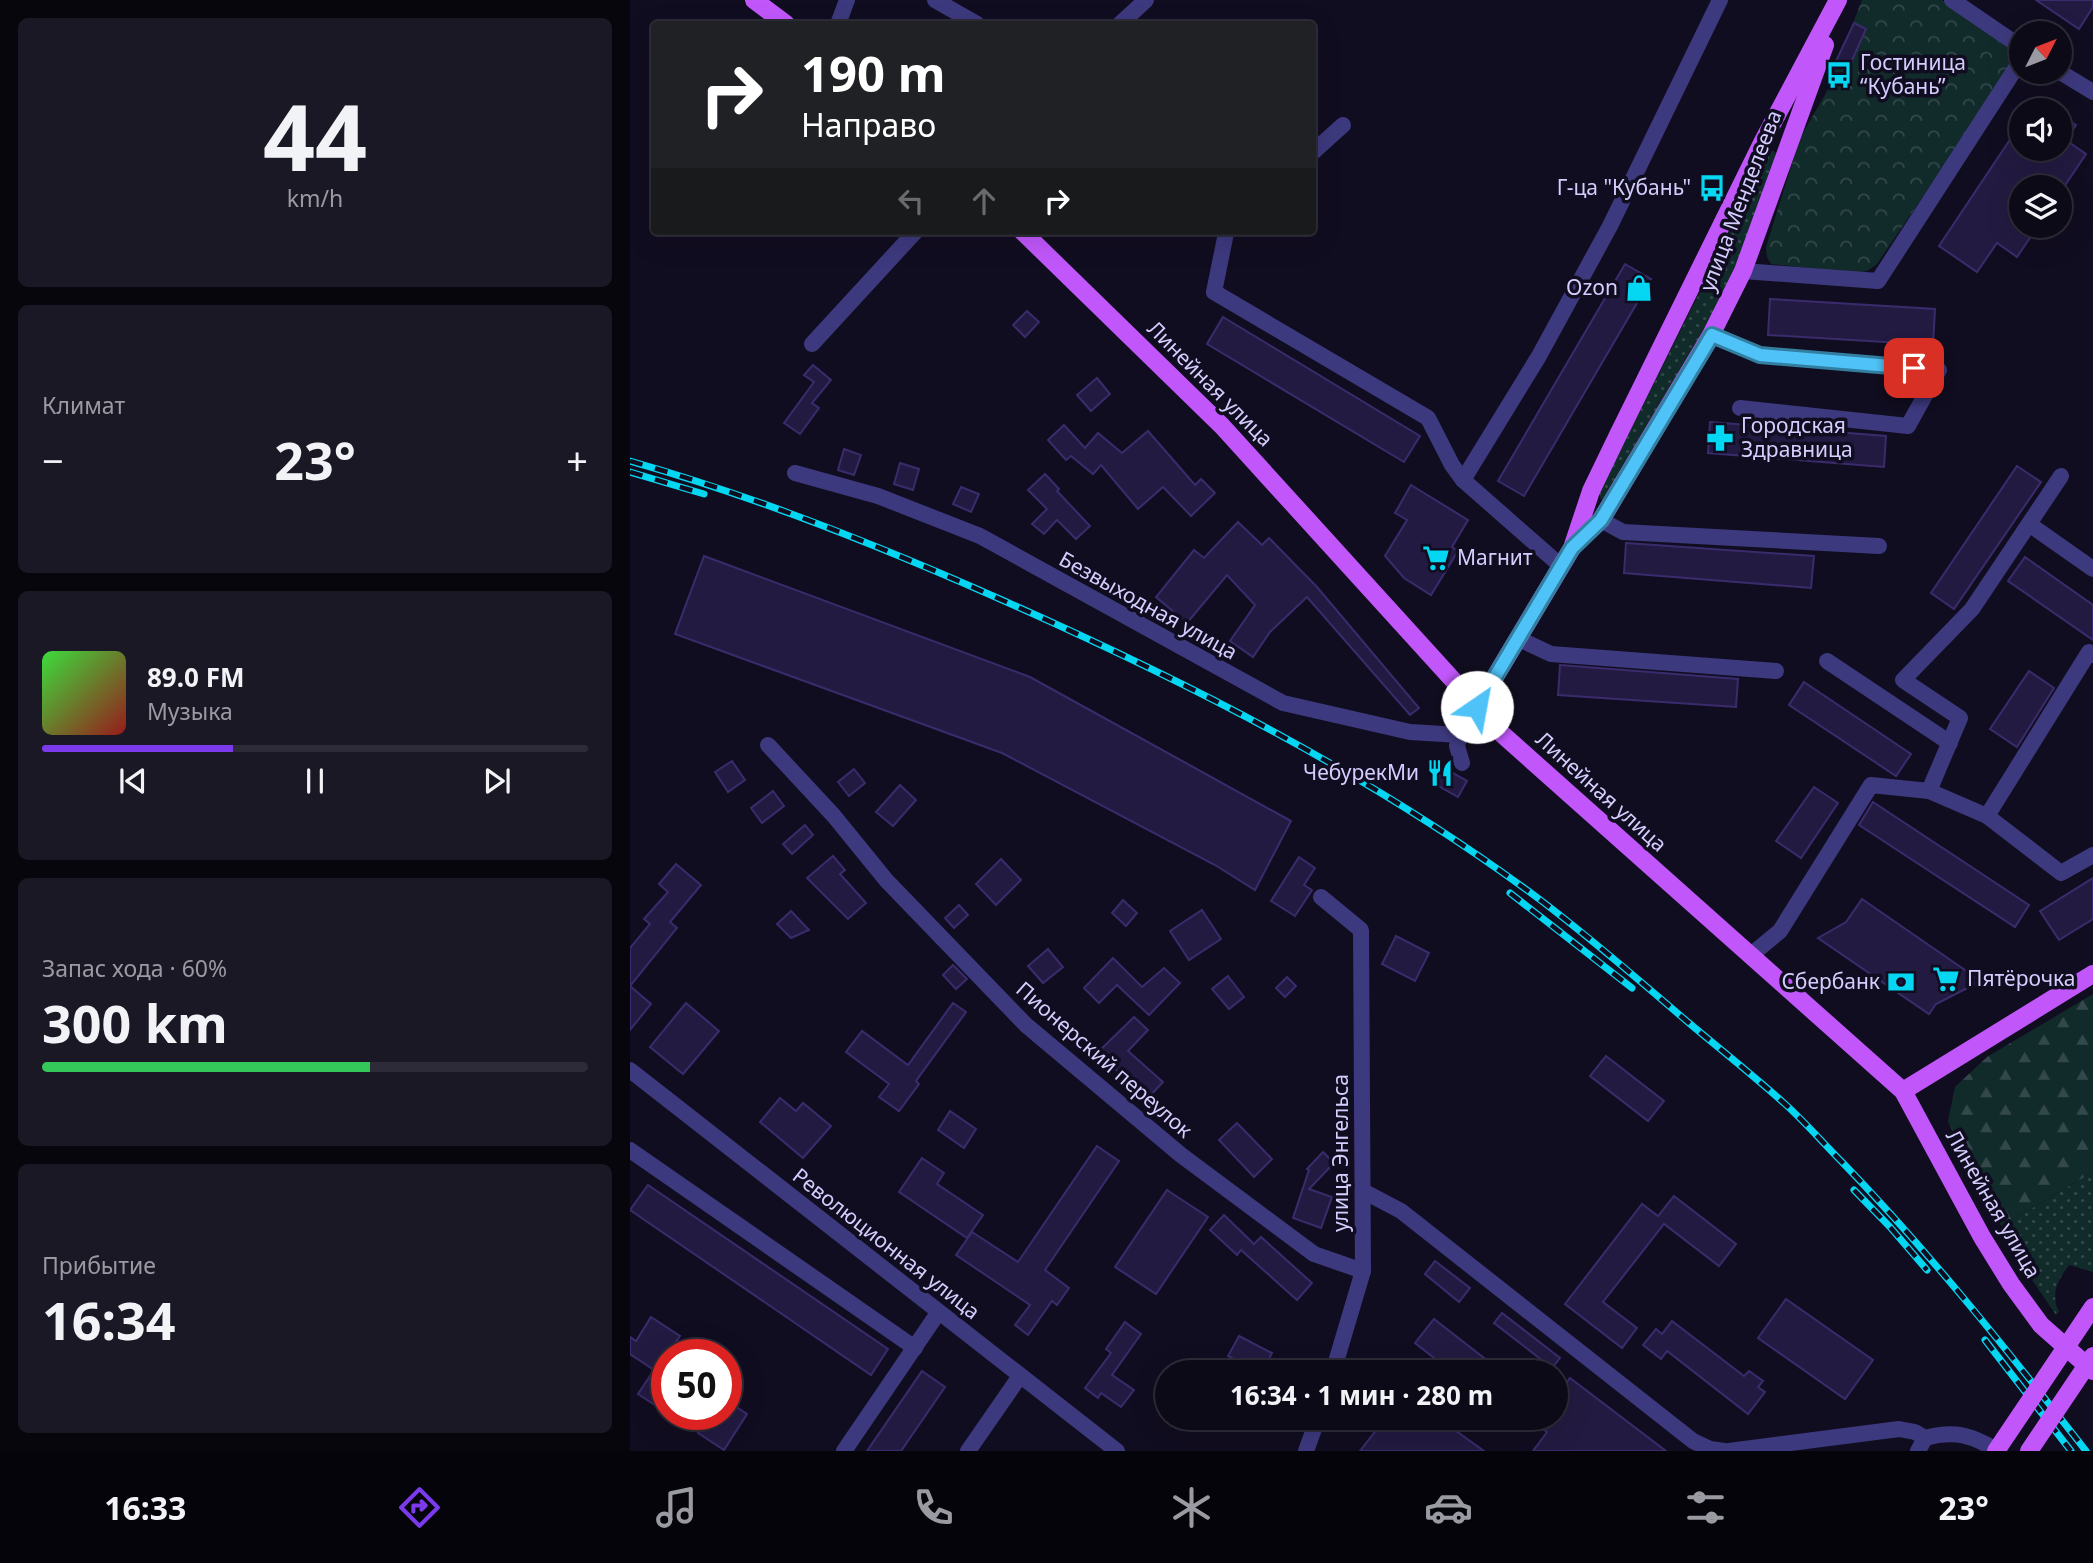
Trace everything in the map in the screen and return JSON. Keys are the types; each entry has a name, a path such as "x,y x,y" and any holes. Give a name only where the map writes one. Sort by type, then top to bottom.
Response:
{"main road":[{"path":"754,0 782,21"},
{"name":"улица Менделеева","path":"1572,548 1601,520 1712,335 1743,271 1840,0"},
{"name":"улица Менделеева","path":"1477,707 1572,548 1591,491 1619,433 1763,141 1840,0"},
{"name":"Линейная улица","path":"1026,235 1222,426 1503,734 1903,1091 1982,1237 2011,1284 2041,1325 2093,1371"},
{"path":"1903,1091 2093,974"},
{"path":"1997,1451 2093,1307"},
{"path":"2029,1451 2093,1356"}],"street":[{"path":"839,21 847,0"},
{"path":"935,0 972,21"},
{"path":"1123,21 1146,0"},
{"path":"1463,480 1539,356 1610,226 1720,0"},
{"path":"1952,0 2009,39"},
{"path":"1743,271 1878,281 2009,79"},
{"path":"2072,79 2093,92"},
{"path":"1316,149 1343,125"},
{"path":"812,344 912,235"},
{"path":"1225,235 1214,292 1428,418 1452,465 1463,480 1561,566"},
{"path":"1712,335 1760,355 1939,370 1909,426 1740,408"},
{"name":"Безвыходная улица","path":"794,473 878,496 980,536 1283,703 1410,732 1460,735"},
{"path":"1929,791 1961,718 1903,680 1972,609 2061,476"},
{"path":"1601,520 1623,532 1879,546"},
{"path":"2029,524 2093,569"},
{"path":"1519,639 1551,654 1776,671"},
{"path":"1987,816 2090,652 2093,654"},
{"path":"1827,660 1950,743"},
{"path":"1462,763 1457,746 1460,735 1477,707"},
{"name":"Пионерский переулок","path":"768,744 834,816 886,880 1026,1025 1181,1155 1314,1254 1363,1271"},
{"path":"1751,955 1780,931 1871,785 1929,791 1987,816 2061,873 2093,855"},
{"name":"улица Энгельса","path":"1321,897 1361,930 1363,1271 1337,1360"},
{"name":"Революционная улица","path":"630,1070 1116,1451"},
{"path":"633,1158 915,1348"},
{"path":"1363,1191 1401,1211 1693,1441 1710,1449 1726,1451 1899,1429 1915,1432 1921,1445 1945,1433 1963,1434 1997,1451"},
{"path":"844,1451 938,1313"},
{"path":"968,1451 1020,1376"},
{"path":"1306,1451 1314,1430"}],"green space":[{"path":"1862,0 1942,0 2007,44 2009,49 2009,70 1877,264 1867,271 1856,273 1771,264 1767,257 1766,247 1800,138 1826,93"},
{"path":"1771,150 1776,153 1740,259 1720,304 1605,499 1601,500 1599,493"},
{"path":"2093,994 2093,1172 2002,1226 1988,1212 1948,1121 1955,1087 1987,1057"},
{"path":"2093,1172 2093,1272 2069,1265 2056,1287 2055,1299 2059,1312 2056,1315 2028,1274 2002,1226"}],"building":[{"path":"2036,0 2093,0 2093,7 2079,29 2072,24 2072,21 2067,21"},
{"path":"1854,23 1866,29 1849,67 1836,61"},
{"path":"2009,141 2009,161 2072,161 2072,144 2086,154 2072,175 2009,175 2009,238 2030,238 2017,257 1997,243 1977,272 1939,246"},
{"path":"1625,264 1651,279 1524,496 1498,481"},
{"path":"1770,299 1935,309 1933,345 1768,335"},
{"path":"1027,311 1039,322 1025,337 1013,325"},
{"path":"1223,317 1420,436 1404,462 1207,344"},
{"path":"813,365 831,380 812,403 819,408 800,434 784,423 814,382 804,375"},
{"path":"1097,378 1110,394 1091,411 1077,395"},
{"path":"1710,422 1886,436 1884,467 1708,453"},
{"path":"1064,425 1085,448 1098,433 1122,453 1148,431 1195,485 1201,479 1215,493 1191,516 1163,487 1138,509 1101,465 1093,474 1071,456 1066,460 1048,440"},
{"path":"844,449 861,455 854,475 838,470"},
{"path":"900,463 919,469 913,490 894,484"},
{"path":"2017,466 2041,482 1954,609 1931,593"},
{"path":"1045,474 1090,526 1076,539 1057,520 1044,534 1032,524 1047,509 1028,490"},
{"path":"1411,485 1468,520 1452,547 1458,551 1431,595 1404,578 1385,556 1407,520 1395,513"},
{"path":"961,487 979,494 971,512 953,504"},
{"path":"1238,522 1262,545 1269,538 1317,587 1419,708 1410,715 1307,597 1270,632 1253,657 1230,641 1255,605 1227,575 1187,623 1156,597 1194,550 1204,558"},
{"path":"1626,543 1814,556 1811,588 1624,573"},
{"path":"704,556 1030,677 1291,821 1255,890 1215,865 1002,753 675,634"},
{"path":"2025,557 2093,605 2093,640 2008,581"},
{"path":"1560,665 1738,679 1736,707 1558,695"},
{"path":"2029,671 2054,688 2017,747 1990,729"},
{"path":"1804,682 1911,754 1896,776 1789,705"},
{"path":"732,761 745,780 728,792 715,772"},
{"path":"1444,768 1467,781 1458,797 1435,784"},
{"path":"854,769 865,783 849,796 838,782"},
{"path":"900,785 916,800 893,826 876,812"},
{"path":"1814,787 1838,803 1801,858 1776,841"},
{"path":"773,791 784,806 762,823 751,808"},
{"path":"1873,802 2029,905 2015,927 1859,825"},
{"path":"805,825 813,835 792,854 783,844"},
{"path":"833,856 845,870 840,874 866,903 848,919 807,878"},
{"path":"1299,857 1315,868 1304,885 1312,890 1295,916 1271,901"},
{"path":"1001,859 1021,880 996,905 976,884"},
{"path":"676,864 701,885 670,922 677,928 630,986 630,948 650,924 644,919 668,892 659,884"},
{"path":"2093,878 2093,919 2059,940 2040,911"},
{"path":"1862,899 1981,981 1936,1004 1929,1014 1818,938 1846,922"},
{"path":"1123,900 1137,913 1126,926 1112,913"},
{"path":"959,905 968,915 954,928 945,918"},
{"path":"1202,910 1221,939 1189,960 1170,931"},
{"path":"791,911 809,930 791,938 777,924"},
{"path":"1396,936 1429,953 1415,981 1382,964"},
{"path":"1048,949 1063,967 1043,983 1028,966"},
{"path":"1113,958 1142,987 1164,968 1180,983 1149,1015 1117,985 1099,1003 1084,988"},
{"path":"953,965 967,979 956,989 943,975"},
{"path":"1228,976 1244,997 1229,1009 1212,989"},
{"path":"1287,977 1296,986 1285,997 1276,988"},
{"path":"630,986 651,1004 630,1030"},
{"path":"686,1003 719,1031 683,1074 650,1047"},
{"path":"953,1003 966,1012 916,1081 919,1084 899,1111 879,1097 889,1084 846,1052 862,1031 908,1065"},
{"path":"1134,1017 1148,1030 1128,1051 1163,1082 1147,1099 1113,1067 1110,1070 1095,1055"},
{"path":"1606,1056 1664,1101 1648,1121 1590,1076"},
{"path":"780,1098 796,1111 803,1103 831,1126 803,1158 760,1122"},
{"path":"950,1111 976,1129 964,1148 938,1130"},
{"path":"1237,1123 1272,1159 1254,1177 1219,1140"},
{"path":"1097,1146 1119,1161 1045,1270 1069,1288 1057,1305 1052,1301 1028,1335 1015,1325 1030,1305 956,1255 972,1232 1018,1262"},
{"path":"1323,1152 1334,1163 1309,1189 1332,1197 1321,1228 1293,1218 1309,1170 1307,1169"},
{"path":"922,1158 944,1173 937,1184 983,1215 967,1238 899,1192"},
{"path":"648,1185 888,1349 871,1375 630,1210"},
{"path":"1167,1190 1208,1217 1156,1294 1115,1267"},
{"path":"1674,1196 1736,1244 1719,1266 1664,1224 1603,1302 1637,1328 1622,1348 1565,1304 1642,1204 1658,1216"},
{"path":"1224,1215 1254,1244 1261,1237 1312,1283 1297,1300 1241,1250 1237,1255 1210,1230"},
{"path":"1435,1261 1470,1288 1459,1302 1425,1274"},
{"path":"1786,1299 1873,1360 1845,1399 1758,1338"},
{"path":"1502,1313 1560,1358 1542,1360 1494,1323"},
{"path":"651,1317 680,1336 678,1339 651,1339 651,1368 630,1354 630,1337 636,1341"},
{"path":"1434,1319 1487,1360 1437,1360 1415,1343"},
{"path":"1672,1321 1744,1376 1749,1371 1763,1381 1758,1387 1765,1392 1748,1414 1667,1351 1661,1359 1643,1345 1656,1329 1662,1334"},
{"path":"1125,1322 1141,1334 1112,1375 1134,1390 1121,1407 1101,1393 1098,1398 1085,1388 1111,1353 1106,1349"},
{"path":"1239,1336 1272,1353 1268,1360 1236,1360 1228,1356"},
{"path":"922,1371 945,1387 901,1451 867,1451"},
{"path":"651,1374 651,1403 638,1394"},
{"path":"1570,1378 1666,1451 1533,1451 1547,1432 1544,1430 1568,1430"},
{"path":"700,1430 737,1430 724,1450 698,1433"},
{"path":"1376,1430 1455,1430 1484,1451 1360,1451"}],"railway":[{"path":"630,461 814,522 1065,628 1277,733 1346,772 1479,856 1580,931 1800,1118 1875,1196 1937,1267 2086,1451"},
{"path":"630,472 704,494"},
{"path":"1510,893 1632,988"},
{"path":"1854,1190 1927,1270"},
{"path":"1985,1340 2071,1451"}],"place":[{"name":"Гостиница “Кубань”","path":"1839,75"},
{"name":"Г-ца \"Кубань\"","path":"1712,188"},
{"name":"Ozon","path":"1639,288"},
{"name":"Городская Здравница","path":"1720,438"},
{"name":"Магнит","path":"1436,558"},
{"name":"ЧебурекМи","path":"1440,773"},
{"name":"Пятёрочка","path":"1946,979"},
{"name":"Сбербанк","path":"1901,982"}],"route":[{"path":"1477,707 1572,548 1601,520 1712,335 1760,355 1914,368"}]}
